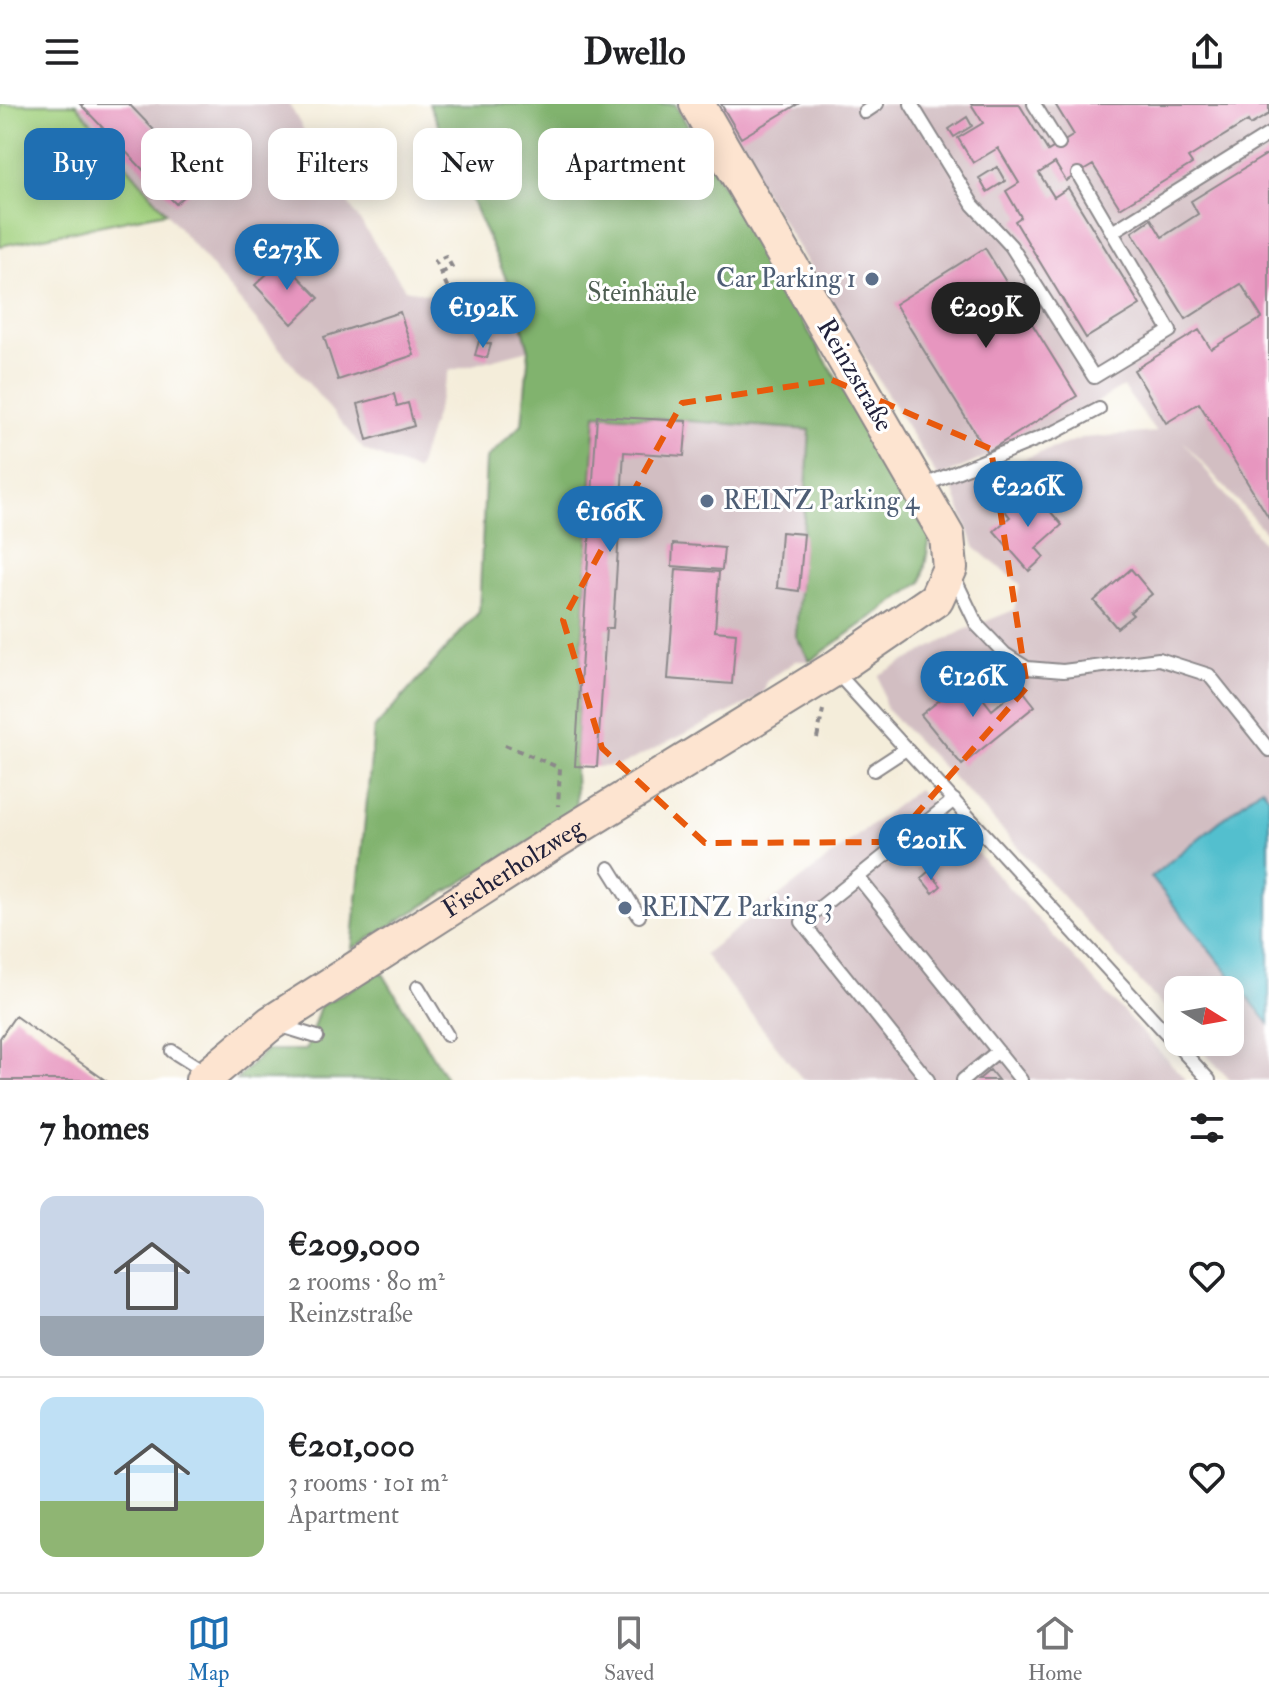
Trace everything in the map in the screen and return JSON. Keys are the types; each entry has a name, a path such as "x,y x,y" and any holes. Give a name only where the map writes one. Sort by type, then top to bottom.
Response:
{"street":[{"name":"Reinzstraße","path":"697,104 947,536 950,568"},
{"name":"Fischerholzweg","path":"206,1077 271,1023 557,840 834,669 936,599 950,568"}],"lane":[{"path":"865,112 877,104"},
{"path":"911,104 973,205 1011,246 1094,377 1170,331 1078,174"},
{"path":"1034,104 1059,144"},
{"path":"1112,232 1269,134"},
{"path":"919,487 1057,431 1099,409"},
{"path":"950,568 977,625 1005,654 1027,668 1063,671 1159,659 1209,675 1269,750"},
{"path":"834,669 1203,1078"},
{"path":"874,770 906,749"},
{"path":"928,1080 802,922 954,800"},
{"path":"609,868 639,916"},
{"path":"858,877 1021,1080"},
{"path":"418,987 447,1035"},
{"path":"271,1023 317,1037"},
{"path":"172,1051 206,1077"},
{"path":"963,1080 998,1051"}],"path":[{"path":"441,273 452,267 446,256 435,261 459,311"},
{"path":"505,745 560,768 557,840"}],"highlighted area":[{"path":"832,380 991,449 1027,687 892,842 705,843 602,748 563,620 682,403"}],"shaded area":[{"path":"76,104 289,104 302,128 268,128 268,200 346,200 405,289 447,298 515,299 529,350 449,371 417,471 364,450 156,200 252,200 252,128 141,128 141,182 125,163 125,128 96,128"},
{"path":"711,104 1269,104 1269,536 1182,440 1269,550 1269,1080 1230,1080 1208,1056 1244,1056 1244,976 1164,976 1164,1008 974,799 886,709 879,675 962,631 1014,610 1020,584 975,548 951,484 1082,438 1156,432 1123,387 1055,427 938,478"},
{"path":"596,413 810,430 796,635 810,661 796,661 767,681 763,696 619,766 597,767 576,766"},
{"path":"918,789 1186,1080 803,1080 704,954"}],"green space":[{"path":"0,104 76,104 96,128 24,128 24,200 125,200 125,163 141,182 141,200 156,200 166,212 0,246"},
{"name":"Steinhäule","path":"429,104 675,104 689,128 538,128 538,200 714,200 714,170 930,538 922,582 810,661 796,636 810,430 596,414 575,766 576,813 352,949 374,729 479,612 486,459 522,424 529,350 515,299 471,200 522,200 522,128 440,128"},
{"path":"382,972 447,1080 236,1080 266,1050 306,1050 320,1006"}],"water":[{"path":"1262,787 1269,797 1269,1024 1244,993 1244,976 1230,976 1151,877"}],"building":[{"path":"80,104 129,104 152,128 141,128 141,168 125,151 125,128 103,128"},
{"path":"721,104 798,104 741,138"},
{"path":"971,104 1019,104 1048,151 1074,135 1055,104 1269,104 1269,114 1250,125 1248,121 1188,158 1192,164 1120,208 1093,165 1066,181 1055,163 1039,173 1054,197 1068,188 1140,305 1086,338 1015,221 1021,217 1006,191 1019,183 998,148 973,163 958,138 983,123"},
{"path":"967,117 972,126 954,137 949,129"},
{"path":"1269,153 1269,518 1199,403 1166,423 1134,370 1199,330 1211,349 1262,318 1241,284 1186,319 1132,232 1151,219 1162,237 1198,214 1191,201"},
{"path":"997,167 1005,181 987,192 979,178"},
{"path":"985,248 1077,396 987,452 895,304"},
{"path":"282,260 319,298 292,324 255,285"},
{"path":"400,312 414,355 338,380 324,337"},
{"path":"479,341 491,344 487,358 475,355"},
{"path":"394,394 397,406 408,403 414,426 367,440 358,404"},
{"path":"597,416 687,421 684,456 624,452 613,628 606,628 597,767 575,766"},
{"path":"1031,489 1062,525 1036,548 1044,557 1029,571 994,531 1010,517 1005,511"},
{"path":"781,532 804,534 799,591 777,588"},
{"path":"673,544 724,548 722,570 672,566"},
{"path":"676,569 719,572 715,631 736,633 732,684 668,679"},
{"path":"1131,569 1152,594 1130,612 1133,615 1117,628 1094,601"},
{"path":"967,678 992,710 1020,687 1035,706 962,765 921,715"},
{"path":"929,871 941,886 933,893 921,878"},
{"path":"15,1016 105,1080 0,1080 0,1038"},
{"path":"990,1070 998,1080 978,1080"}],"place":[{"name":"Car Parking 1","path":"872,279"},
{"name":"REINZ Parking 4","path":"707,501"},
{"name":"REINZ Parking 3","path":"625,908"}]}
